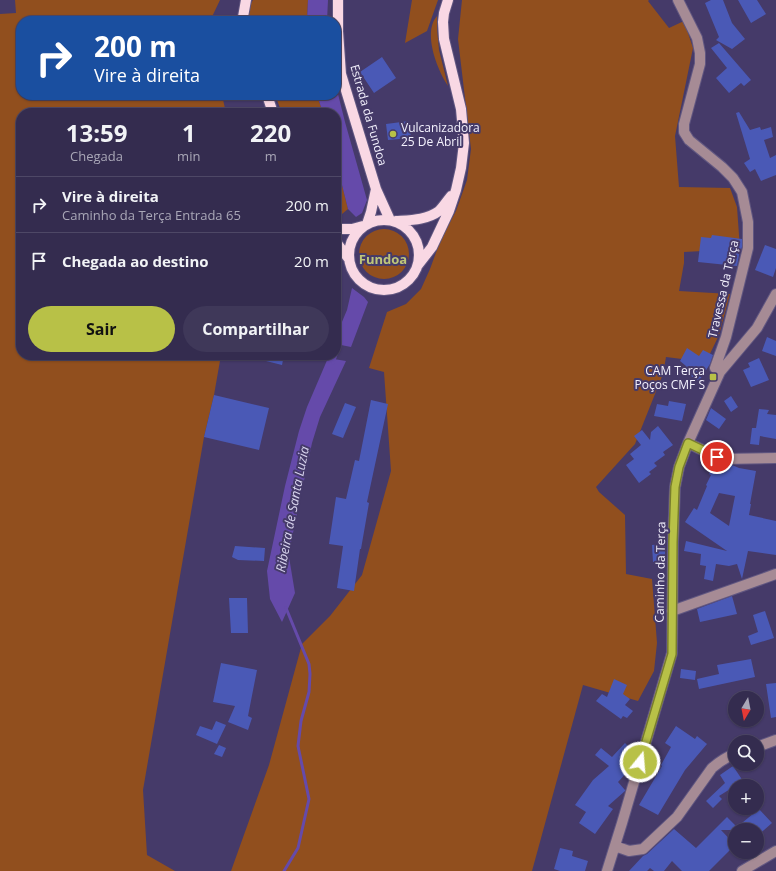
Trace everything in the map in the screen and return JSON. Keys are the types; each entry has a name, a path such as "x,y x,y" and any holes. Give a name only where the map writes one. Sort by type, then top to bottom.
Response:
{"main road":[{"path":"243,16 246,0"},
{"name":"Estrada da Fundoa","path":"338,0 338,16"},
{"path":"363,226 353,238 348,252 354,275 360,281 373,289 387,290 399,287 413,276 418,265 432,247 449,211 461,168 464,143 461,109 444,39 443,22 448,0"},
{"name":"Estrada da Fundoa","path":"341,74 376,190 393,221"},
{"name":"Estrada da Fundoa","path":"363,226 371,212 376,190"},
{"path":"341,228 363,226 381,219 393,221 426,218 440,210 456,190"},
{"path":"393,221 407,228 416,239 419,252 418,265"},
{"path":"341,249 349,259"}],"street":[{"name":"Travessa da Terça","path":"678,0 697,38 700,53 700,64 684,124 684,132 689,140 733,178 742,192 748,222 748,248 726,337 716,362 715,368 720,372"},
{"name":"Caminho da Terça","path":"607,871 672,654 675,487 679,467 688,443 720,372 757,328 776,294"},
{"path":"688,443 723,459 776,458"},
{"path":"672,611 776,574"},
{"path":"764,744 776,740"},
{"path":"615,846 629,851 643,849 677,817 712,768 728,756"},
{"path":"742,871 776,851"}],"shaded area":[{"path":"15,0 220,0 212,16 16,16 16,100 223,100 225,108 16,108 16,360 220,360 204,437 143,790 147,855 175,871 0,871 0,14 16,13"},
{"path":"253,0 308,0 307,16 249,16 247,10"},
{"path":"412,0 438,0 427,31 405,43"},
{"path":"462,0 649,0 648,1 669,28 684,21 693,48 675,136 679,187 730,188 737,207 740,249 684,252 684,263 679,291 730,294 719,335 706,362 666,357 663,374 635,444 596,487 599,492 625,515 626,574 652,579 657,643 654,671 638,701 583,685 532,871 231,871 269,765 302,644 330,616 362,575 391,471 384,372 369,368 387,312 406,304 421,289 441,239 456,211 467,180 471,149 458,39"},
{"path":"437,16 439,50 448,86 436,62 431,42 433,23"},
{"path":"277,100 319,100 321,108 280,108"},
{"path":"341,181 348,209 341,214"},
{"path":"384,229 394,231 402,236 407,244 409,254 407,264 402,272 394,277 384,279 374,277 366,272 361,264 359,254 361,244 366,236 374,231"}],"water":[{"path":"308,0 328,0 327,16 307,16"},
{"path":"319,100 340,100 367,200 362,213 356,217 348,209 341,181 341,108 321,108"},
{"path":"352,288 368,302 351,347 341,345 341,324 347,310"},
{"path":"327,360 346,361 320,417 312,443 290,547 289,557 295,593 282,622 270,599 267,571 285,486 299,431 307,407"}],"building":[{"path":"711,0 723,0 732,23 745,39 732,49 716,40 719,37 705,3"},
{"path":"738,0 757,0 766,14 751,23"},
{"path":"719,43 751,80 744,86 741,83 729,93 716,78 727,68 711,48"},
{"path":"382,57 396,78 374,93 360,72"},
{"path":"739,112 750,130 760,127 761,130 771,127 773,137 764,140 770,158 776,155 776,175 761,181 755,169 750,172 744,163 750,159 736,113"},
{"path":"409,121 411,138 388,140 386,124"},
{"path":"712,235 742,239 742,247 737,266 698,262 701,237 711,238"},
{"path":"765,245 776,249 776,268 773,277 755,270"},
{"path":"767,337 776,341 776,356 762,351"},
{"path":"687,348 699,356 703,350 713,355 710,364 699,381 683,371 686,366 680,361"},
{"path":"759,358 769,380 751,387 743,370 750,367 748,363"},
{"path":"262,360 283,360 282,365"},
{"path":"214,395 269,408 259,450 204,437"},
{"path":"731,396 738,407 731,412 724,401"},
{"path":"371,400 388,404 367,502 369,503 354,591 337,588 343,546 329,544 336,497 346,499 355,460 359,461"},
{"path":"669,401 686,404 682,421 654,416 657,404 668,406"},
{"path":"345,403 356,407 343,438 332,434"},
{"path":"711,408 726,419 719,429 706,420"},
{"path":"759,409 769,410 767,414 776,415 776,439 760,436 759,445 750,444 752,428 756,428"},
{"path":"658,426 673,445 663,452 665,455 654,463 657,466 649,472 651,474 639,483 626,465 634,459 630,454 641,445 634,436 642,430 650,440 651,432"},
{"path":"713,465 721,469 723,465 732,465 739,468 756,471 749,515 776,521 776,555 748,551 742,579 737,564 729,566 716,564 713,581 704,579 706,566 700,565 701,554 684,551 686,541 727,551 685,522 694,508 697,510 711,475 709,474","holes":["719,493 735,496 729,526 710,513"]},
{"path":"665,544 665,562 653,562 652,545"},
{"path":"235,546 265,548 264,561 238,560 232,557"},
{"path":"732,596 737,614 700,622 697,609"},
{"path":"229,598 247,598 248,633 231,633"},
{"path":"765,611 774,638 751,645 748,636 758,632 753,615"},
{"path":"751,659 755,677 699,689 697,679 719,674 717,665"},
{"path":"221,663 257,670 248,716 252,718 248,730 228,722 235,706 213,702"},
{"path":"681,669 696,671 695,680 680,678"},
{"path":"614,679 627,685 623,694 630,699 625,705 633,711 627,718 623,716 621,719 596,701 602,694 607,697"},
{"path":"776,683 776,717 771,718 766,684"},
{"path":"216,721 226,725 217,744 196,735 200,726 212,730"},
{"path":"676,726 695,739 697,736 707,744 685,770 658,815 639,805 662,766 661,765 671,747 665,743"},
{"path":"625,743 636,754 631,768 618,782 625,791 608,806 613,809 595,834 579,823 586,812 575,805 593,780 609,766 595,755 601,748 612,757"},
{"path":"219,745 226,748 222,757 214,754"},
{"path":"728,769 728,771 736,771 742,779 728,779 728,790 719,796 722,799 713,808 706,801 725,783 720,775"},
{"path":"764,814 772,823 764,830 764,823 742,823 752,815"},
{"path":"727,817 733,823 728,823 728,830 721,830 728,838 728,852 709,871 682,871 672,861 664,871 654,871 650,868 647,871 629,871 643,856 674,829 696,848"},
{"path":"560,848 573,851 572,856 588,861 585,871 560,871 554,869"}],"waterway":[{"name":"Ribeira de Santa Luzia","path":"284,871 298,848 309,799 298,746 301,721 309,692 310,674 309,664 286,608"}],"place":[{"name":"Vulcanizadora 25 De Abril","path":"393,134"},
{"name":"CAM Terça Poços CMF S","path":"713,377"}],"district":[{"name":"Fundoa","path":"383,259"}],"route":[{"path":"640,762 672,654 675,487 679,467 688,443 717,457"}]}
